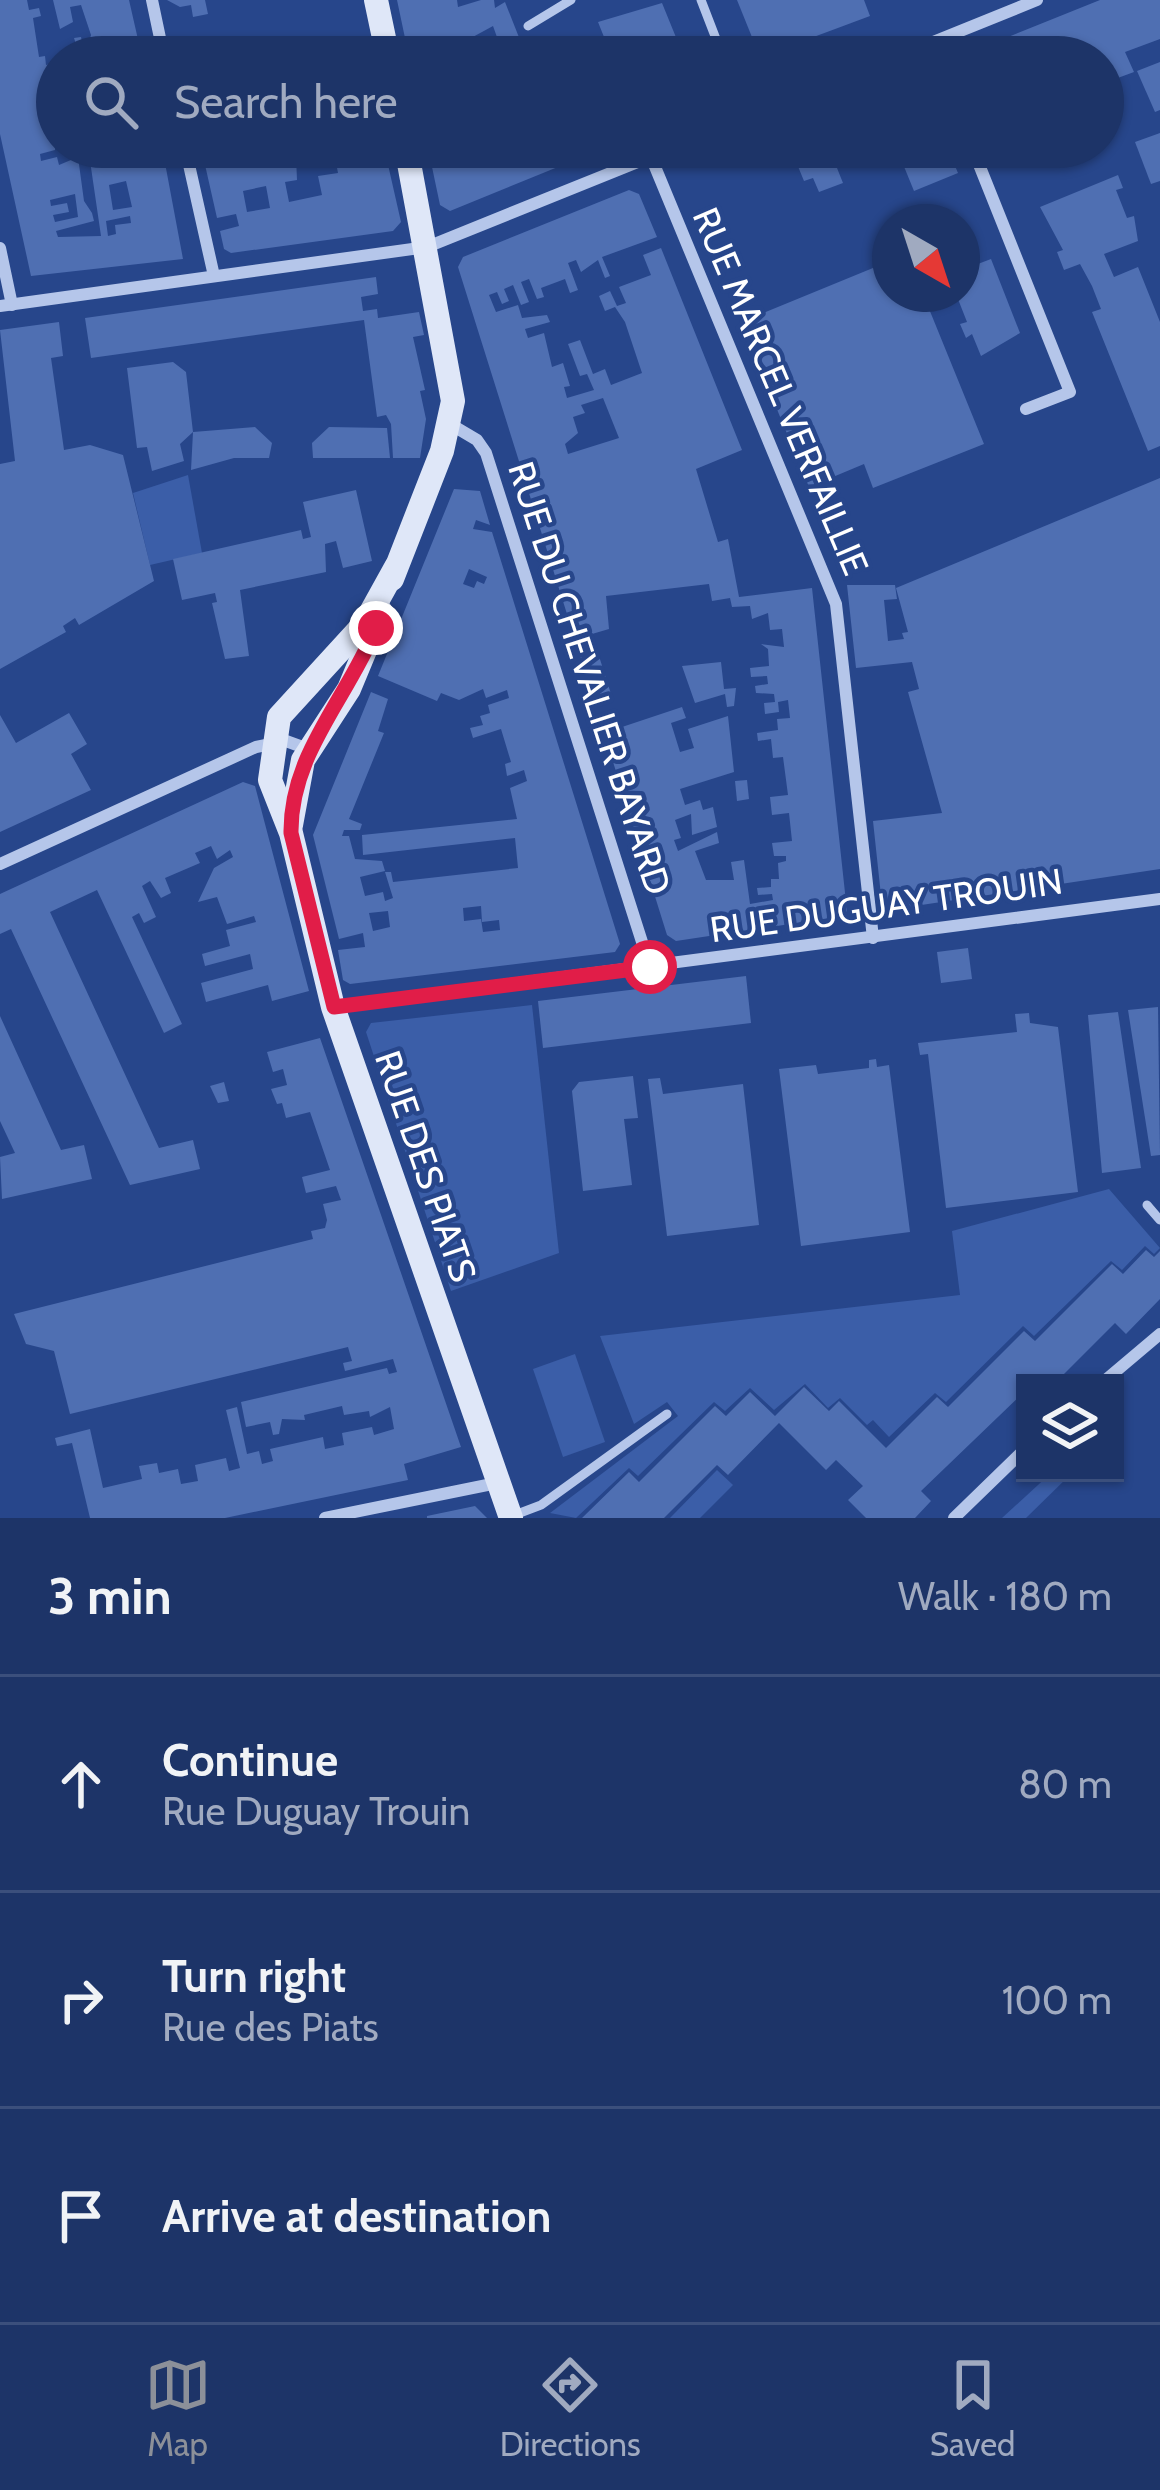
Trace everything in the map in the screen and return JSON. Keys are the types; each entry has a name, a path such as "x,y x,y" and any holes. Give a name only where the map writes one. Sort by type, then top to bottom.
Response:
{"street":[{"path":"152,0 160,36"},
{"path":"376,0 384,36"},
{"path":"962,36 1037,0"},
{"path":"189,168 214,276"},
{"name":"RUE DES PIATS","path":"291,833 293,794 308,749 360,668 450,424 451,367 410,168"},
{"path":"0,248 6,305 427,247 626,168"},
{"name":"RUE MARCEL VERFAILLIE","path":"655,168 836,604 873,938"},
{"path":"980,168 1070,392 1026,409"},
{"name":"RUE DU CHEVALIER BAYARD","path":"450,424 477,440 486,453 650,967"},
{"name":"RUE DES PIATS","path":"396,567 365,623 289,701 272,742 271,780 291,833 334,1007 511,1517"},
{"path":"0,863 272,742 308,749"},
{"name":"RUE DUGUAY TROUIN","path":"334,1007 1160,899"},
{"path":"1113,1374 1160,1334"},
{"path":"954,1518 1016,1458"},
{"path":"325,1518 497,1483"}],"lane":[{"path":"527,26 572,0"},
{"path":"701,0 715,36"},
{"path":"1147,1205 1160,1220"},
{"path":"511,1517 541,1505 667,1414"}],"shaded area":[{"path":"188,475 202,553 150,565 133,493"},
{"path":"532,1005 559,1253 451,1291 366,1032 371,1023"},
{"path":"1109,1189 1160,1248 1154,1254 1145,1246 1122,1270 1111,1261 1034,1336 1023,1326 946,1402 935,1393 889,1437 873,1420 867,1425 840,1398 828,1408 805,1384 774,1410 750,1388 725,1411 714,1402 638,1476 629,1468 576,1518 550,1513 678,1416 667,1402 634,1424 600,1336 960,1295 952,1231"},
{"path":"575,1354 605,1442 563,1457 533,1369"},
{"path":"717,1470 733,1485 700,1518 670,1518"},
{"path":"1041,1482 1063,1482 1026,1518 1002,1518"}],"building":[{"path":"0,0 27,0 29,10 39,8 41,16 33,18 36,168 80,168 84,201 94,221 56,231 58,237 101,236 91,168 166,168 183,259 31,276 0,134","holes":["126,181 132,207 113,210 109,185","75,194 78,217 55,222 53,215 69,212 67,203 51,206 50,200","130,216 131,223 115,225 116,234 108,236 106,221"]},
{"path":"53,0 129,0 137,36 91,36 81,5 70,7 73,22 60,29"},
{"path":"167,0 205,0 208,14 193,17 191,5 180,7"},
{"path":"397,0 457,0 458,7 494,0 495,8 505,2 518,36 497,36 493,26 475,36 405,36"},
{"path":"737,0 864,0 870,16 816,36 752,36"},
{"path":"1100,0 1160,0 1160,39 1125,52 1134,72 1124,76 1124,36 1011,36"},
{"path":"662,3 675,36 604,36 598,22"},
{"path":"1160,62 1160,110 1155,112 1137,71"},
{"path":"1160,133 1160,181 1151,184 1135,142"},
{"path":"206,168 296,168 297,180 285,182 289,202 322,195 318,176 338,173 337,168 389,168 401,222 393,231 231,253 224,249 220,231 239,226 236,214 217,218","holes":["266,186 270,208 247,212 243,191"]},
{"path":"432,168 555,168 450,211 440,205"},
{"path":"799,168 837,168 843,183 819,192 813,178 804,181"},
{"path":"905,168 956,168 958,173 914,191"},
{"path":"1118,175 1123,188 1116,190 1127,218 1134,216 1138,241 1104,254 1114,277 1138,267 1160,322 1160,446 1148,451 1092,312 1101,309 1092,286 1080,264 1064,270 1057,252 1063,250 1040,207"},
{"path":"629,190 639,194 657,237 602,257 610,276 605,278 598,260 581,272 576,260 568,263 578,290 570,293 565,279 541,288 544,297 537,299 529,279 521,282 529,302 521,305 513,285 504,289 509,301 502,304 497,292 489,295 496,312 518,305 522,318 547,315 550,322 525,329 528,338 544,333 552,367 563,363 570,386 564,387 567,398 594,390 587,374 580,376 568,344 580,340 593,374 605,369 611,385 642,373 625,322 615,307 605,311 599,296 610,291 617,306 626,303 619,287 651,275 643,255 661,248 742,450 696,469 718,542 728,539 739,597 812,588 847,911 843,916 676,941 667,935 604,733 682,707 686,718 671,723 680,752 694,748 688,729 728,716 734,772 680,789 685,805 700,800 703,810 713,807 717,827 692,835 691,814 675,820 681,838 674,840 678,851 717,832 719,843 695,851 706,880 734,880 731,862 744,860 750,904 773,900 772,894 758,895 757,888 771,887 771,879 779,879 778,863 786,861 786,856 774,856 772,843 792,841 789,813 772,815 770,797 788,795 783,757 773,758 771,739 758,741 757,733 778,730 777,719 790,718 788,700 778,702 779,712 765,714 764,703 775,702 774,694 756,693 755,686 768,684 767,676 751,677 750,668 769,666 768,649 761,644 784,647 782,629 770,630 768,613 752,619 750,606 732,607 730,598 712,601 709,584 606,596 609,629 592,634 611,694 594,700 458,267 463,257","holes":["603,398 619,438 568,454 565,444 578,433 573,417 585,413 581,405"]},
{"path":"991,259 1020,333 981,356 972,334 966,338 960,324 967,322 963,312 980,312 980,263"},
{"path":"872,268 872,312 930,312 984,444 873,488 864,464 809,487 741,322"},
{"path":"376,277 378,294 361,297 363,311 377,309 378,318 419,312 424,335 413,337 426,419 420,458 393,458 391,424 386,415 377,417 364,320 91,358 85,318"},
{"path":"59,322 63,356 51,358 64,450 90,445 123,455 154,581 79,625 75,618 63,626 66,632 0,669 0,464 15,461 0,330"},
{"path":"173,362 186,372 193,432 180,444 184,461 152,471 147,447 137,448 127,368"},
{"path":"255,427 272,443 269,458 234,458 191,470 193,432"},
{"path":"329,427 387,428 390,458 313,458 312,443"},
{"path":"1160,478 1160,869 888,910 882,905 873,821 942,813 908,692 919,689 912,662 856,668 847,585 895,585 897,599 884,600 888,641 904,639 902,633 908,632 896,588"},
{"path":"454,489 480,491 490,525 476,520 473,529 492,532 620,944 615,952 350,984 343,980 338,950 365,947 363,933 339,939 313,835 371,692 388,699 378,731 384,733 349,819 362,824 360,830 344,830 342,836 349,836 355,859 382,861 385,871 360,877 365,896 383,892 385,901 393,898 385,872 391,872 393,882 518,868 515,838 363,855 362,835 517,819 510,788 527,781 524,770 507,776 505,764 511,762 501,729 473,738 470,728 483,725 480,716 490,713 488,705 509,698 507,690 486,698 483,689 459,700 441,693 437,701 378,676","holes":["469,569 487,577 484,584 477,581 474,588 463,584","481,906 482,922 499,920 500,930 483,932 481,919 464,921 463,908","388,911 390,927 373,931 369,913"]},
{"path":"356,490 372,561 343,568 336,541 325,544 326,572 240,590 249,656 225,659 212,603 217,602 215,593 182,600 173,559 301,530 303,539 311,537 303,502"},
{"path":"721,662 724,689 736,688 734,706 727,707 725,694 695,703 682,666"},
{"path":"69,713 87,744 71,754 91,790 0,832 0,715 16,743"},
{"path":"747,780 749,799 737,801 735,781"},
{"path":"243,782 255,786 309,991 272,1001 268,985 206,1002 201,983 253,969 250,954 205,966 202,954 230,946 226,930 256,922 254,916 227,924 217,897 198,902 214,868 233,857 230,850 217,859 211,846 195,853 200,863 165,878 171,893 161,898 150,881 142,886 156,917 144,923 139,913 132,917 182,1024 164,1033 97,890 50,912 159,1148 193,1140 200,1169 130,1185 11,929 0,934 0,894"},
{"path":"968,948 972,979 941,983 937,952"},
{"path":"746,976 751,1023 543,1048 538,1001"},
{"path":"1158,1007 1160,1155 1151,1156 1128,1010"},
{"path":"1118,1012 1141,1168 1102,1173 1088,1015"},
{"path":"1029,1013 1030,1023 1058,1027 1078,1192 946,1208 928,1054 920,1055 918,1043 1017,1032 1015,1014"},
{"path":"0,1016 61,1150 84,1145 92,1179 2,1199 0,1157 15,1153 0,1121"},
{"path":"320,1038 461,1447 404,1464 408,1480 225,1518 90,1518 72,1443 57,1446 55,1438 90,1429 103,1488 142,1479 139,1466 157,1463 159,1473 178,1469 181,1484 198,1481 195,1465 226,1458 229,1471 240,1468 226,1410 237,1407 247,1454 259,1451 262,1464 273,1461 270,1449 323,1437 325,1449 344,1445 342,1433 372,1427 374,1435 394,1429 390,1407 370,1417 369,1411 344,1415 342,1406 304,1415 305,1420 282,1419 279,1434 273,1435 270,1422 246,1427 241,1402 387,1368 389,1374 397,1372 393,1359 345,1371 343,1363 352,1361 348,1347 70,1414 54,1351 26,1344 14,1314 313,1239 311,1231 325,1228 323,1204 341,1200 336,1186 306,1193 302,1177 330,1170 310,1112 286,1118 282,1103 277,1104 271,1089 287,1085 283,1069 273,1072 267,1052"},
{"path":"876,1059 877,1067 889,1065 910,1232 801,1246 779,1069 816,1065 818,1074 869,1068 869,1060"},
{"path":"633,1076 638,1118 624,1119 632,1185 583,1191 572,1091 579,1082"},
{"path":"660,1078 663,1094 743,1084 759,1225 667,1236 648,1079"},
{"path":"224,1082 229,1101 218,1103 210,1086"},
{"path":"1146,1250 1154,1257 1160,1251 1160,1299 1126,1334 1115,1323 1064,1374 1016,1374 1016,1400 921,1491 931,1501 915,1518 866,1518 848,1500 863,1486 836,1460 826,1470 779,1423 728,1475 717,1465 664,1518 582,1518 629,1472 639,1482 715,1406 726,1416 750,1392 775,1416 804,1387 829,1411 839,1401 886,1448 937,1397 948,1407 1024,1331 1035,1341 1112,1264 1123,1274"},
{"path":"475,1506 487,1518 427,1518 427,1516"}],"route":[{"path":"376,628 349,689 308,749 291,808 291,833 334,1007 650,967"}]}
